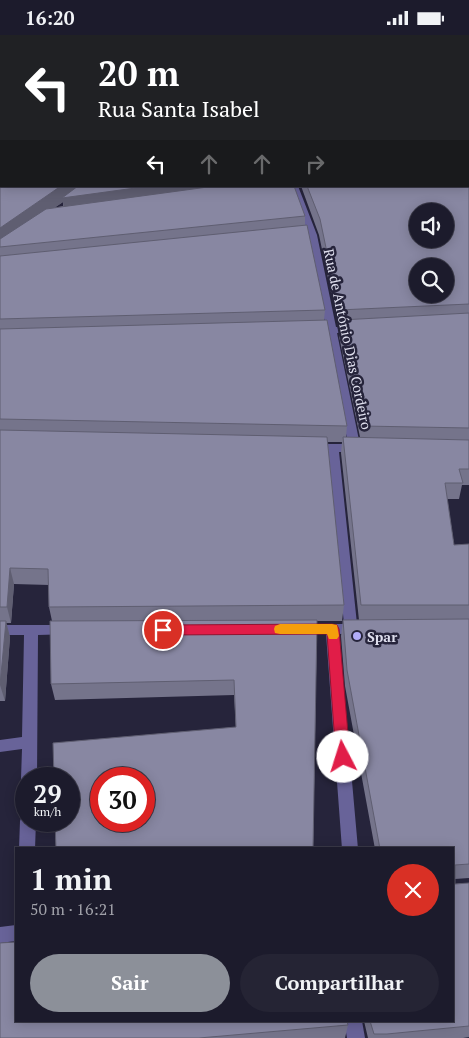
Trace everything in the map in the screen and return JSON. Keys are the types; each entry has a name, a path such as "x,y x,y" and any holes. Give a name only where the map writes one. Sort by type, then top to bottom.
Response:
{"street":[{"name":"Rua de António Dias Cordeiro","path":"292,187 332,331 360,448 304,448"},
{"path":"302,332 371,329"},
{"path":"334,449 351,629"},
{"path":"0,629 30,631 79,630"},
{"path":"284,629 370,629"},
{"path":"332,629 350,847"},
{"path":"29,767 30,631"},
{"path":"0,746 29,742"},
{"path":"27,847 28,832"},
{"path":"0,935 15,933"},
{"path":"353,1022 356,1038"}],"building":[{"path":"0,187 60,187 0,228"},
{"path":"77,187 143,187 62,198"},
{"path":"208,187 294,187 305,216 0,247 0,239 46,209"},
{"path":"307,187 469,187 469,304 339,310 320,219"},
{"path":"307,225 325,310 0,319 0,256"},
{"path":"469,313 469,428 363,426 341,320"},
{"path":"327,320 347,426 0,419 0,329"},
{"path":"0,430 327,437 344,605 49,607 48,569 10,568 7,607 0,607"},
{"path":"343,437 469,440 469,469 459,469 463,483 445,483 454,545 469,544 469,605 361,605"},
{"path":"469,619 469,864 455,865 455,884 469,883 469,1026 374,1034 370,1022 454,1022 454,847 380,847 347,670 343,620"},
{"path":"317,620 313,847 56,847 55,832 80,832 80,767 54,767 53,743 236,727 234,680 51,684 50,621"},
{"path":"0,621 6,621 0,685"},
{"path":"15,942 15,1022 347,1022 348,1025 199,1038 0,1038 0,943"}],"slow traffic":[{"path":"280,629 332,629 333,636"}],"place":[{"name":"Spar","path":"357,636"}],"route":[{"path":"163,630 332,629 343,757"}]}
